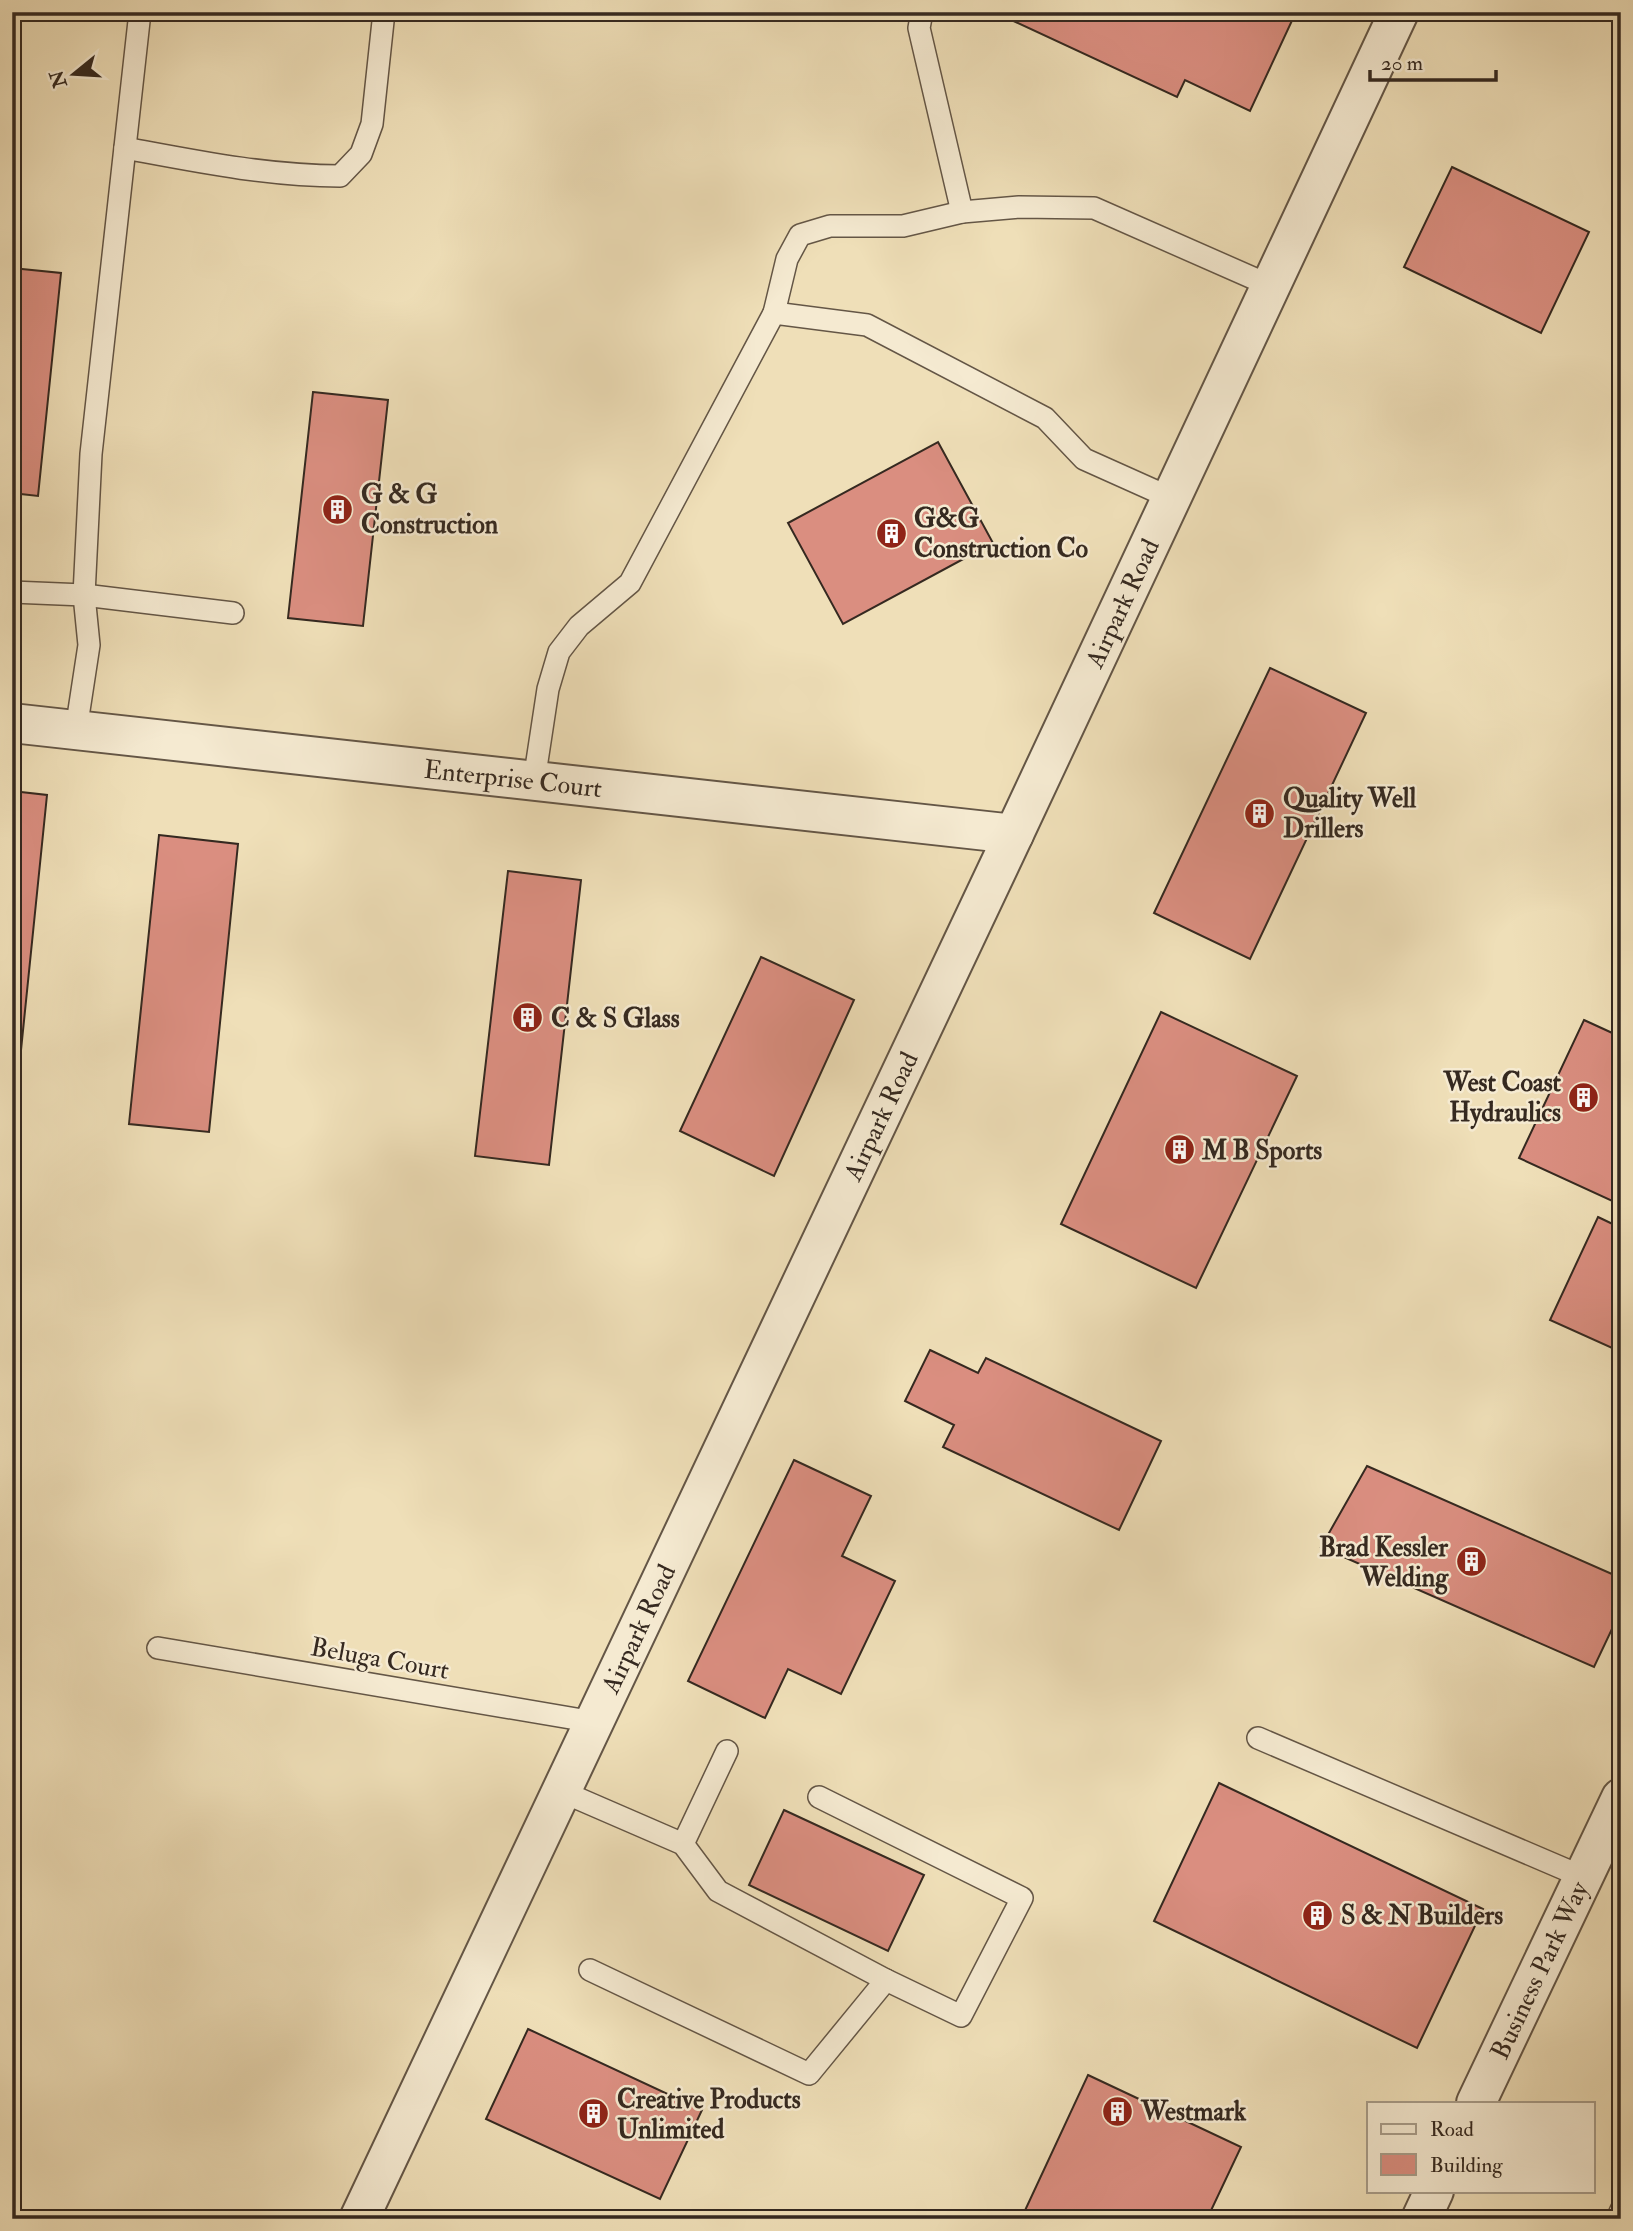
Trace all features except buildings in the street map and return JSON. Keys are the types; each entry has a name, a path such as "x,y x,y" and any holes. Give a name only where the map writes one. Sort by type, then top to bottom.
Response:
{"street":[{"name":"Airpark Road","path":"359,2219 1014,834 1399,12"},
{"name":"Enterprise Court","path":"12,723 1014,834"},
{"name":"Business Park Way","path":"1476,2102 1621,1797"},
{"path":"1421,2219 1434,2192"}],"lane":[{"path":"76,730 89,645 84,595 91,454 140,12"},
{"path":"125,148 284,173 340,176 361,154 372,124 384,12"},
{"path":"922,12 919,28 962,212"},
{"path":"534,780 548,689 559,652 579,626 630,583 774,313 787,259 800,235 830,226 903,226 962,212 1019,207 1094,208 1271,286"},
{"path":"774,313 867,325 1045,418 1084,459 1171,498"},
{"path":"12,592 84,595 233,613"},
{"name":"Beluga Court","path":"158,1648 594,1722"},
{"path":"1258,1738 1583,1877"},
{"path":"683,1844 727,1751"},
{"path":"562,1792 683,1844 718,1891 886,1980 961,2016 1022,1898 818,1797"},
{"path":"590,1970 809,2074 886,1980"},
{"path":"1617,2219 1621,2210"}],"place":[{"name":"G & G Construction","path":"338,509"},
{"name":"G&G Construction Co","path":"891,533"},
{"name":"Quality Well Drillers","path":"1260,813"},
{"name":"C & S Glass","path":"528,1018"},
{"name":"West Coast Hydraulics","path":"1584,1097"},
{"name":"M B Sports","path":"1179,1150"},
{"name":"Brad Kessler Welding","path":"1471,1562"},
{"name":"S & N Builders","path":"1318,1915"},
{"name":"Westmark","path":"1118,2111"},
{"name":"Creative Products Unlimited","path":"594,2114"}]}
